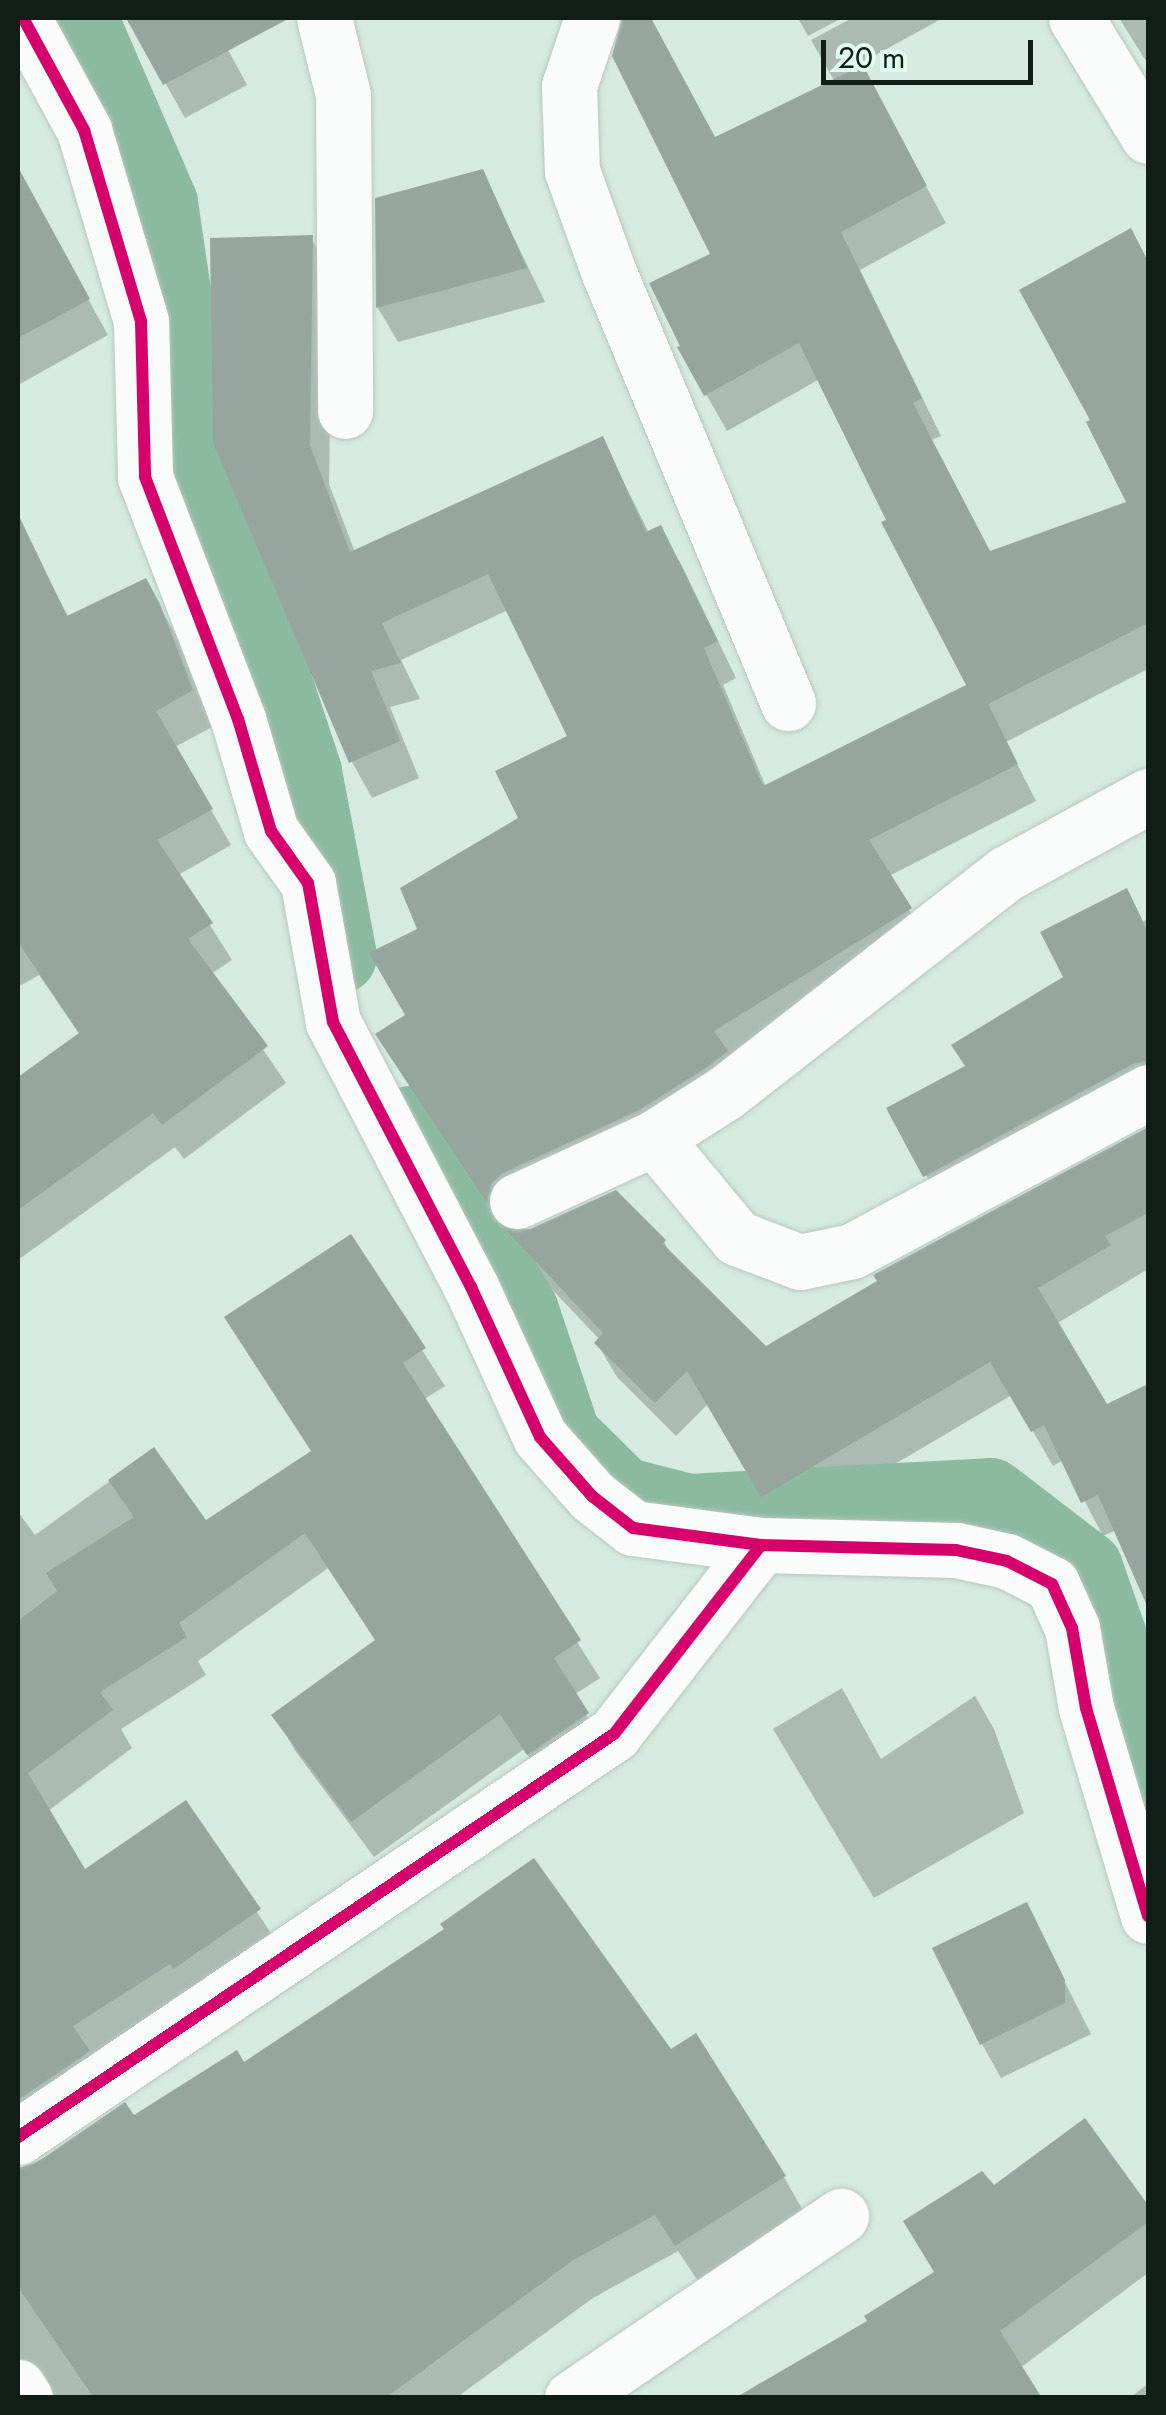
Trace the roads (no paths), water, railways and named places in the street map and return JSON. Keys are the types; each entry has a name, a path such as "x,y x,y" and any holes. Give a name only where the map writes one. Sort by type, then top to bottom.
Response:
{"street":[{"path":"23,18 84,130 142,321 145,477 238,719 270,830 308,883 332,1022 471,1287 540,1437 592,1496 633,1528 761,1545 956,1550 1008,1561 1052,1584 1072,1628 1086,1708 1148,1916"},
{"path":"324,18 342,96 345,410"},
{"path":"592,18 569,86 572,171 616,291 788,703"},
{"path":"1076,18 1148,136"},
{"path":"517,1202 654,1138 726,1093 1007,873 1148,796"},
{"path":"654,1138 737,1238 800,1262 852,1251 1148,1092"},
{"path":"18,2137 614,1734 761,1545"},
{"path":"572,2398 841,2216"},
{"path":"18,2387 25,2398"}],"waterway":[{"path":"80,18 160,203 190,407 234,561 304,772 339,956"},
{"path":"409,1123 521,1311 563,1436 622,1494 688,1511 990,1495 1085,1568 1128,1691 1148,1850"}]}
